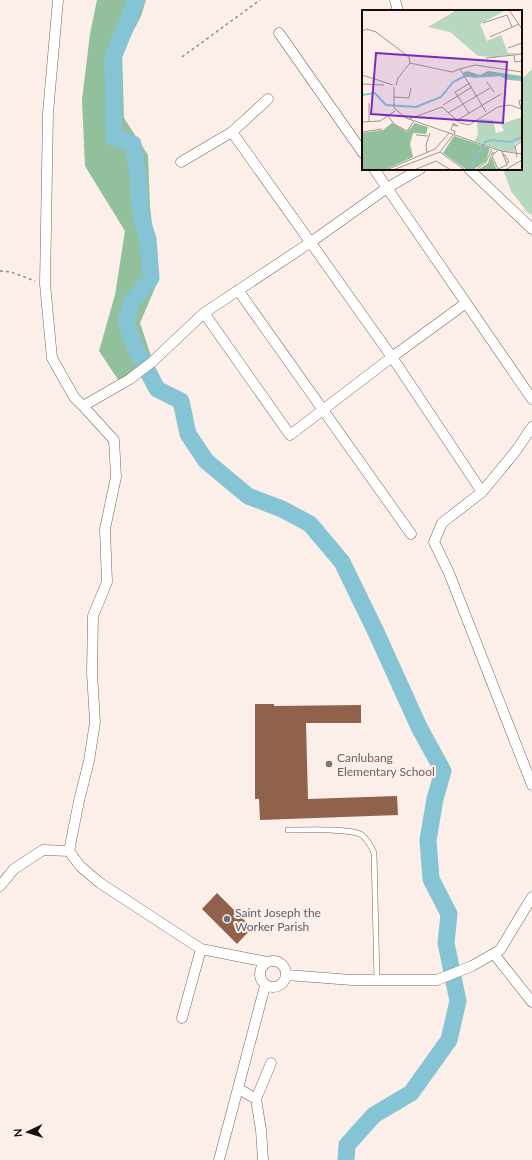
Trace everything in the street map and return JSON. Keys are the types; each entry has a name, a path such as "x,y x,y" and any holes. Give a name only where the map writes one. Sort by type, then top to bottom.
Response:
{"street":[{"path":"58,0 48,114 45,284 52,358 74,397 114,440 116,477 104,530 107,582 93,616 92,673 95,722 89,761 69,851 80,866 100,883 201,949 267,962 276,961 284,966 287,975 284,984 275,988 266,986 260,978 260,969 267,962"},
{"path":"395,0 398,10"},
{"path":"279,33 362,152"},
{"path":"181,162 232,132 268,99"},
{"path":"232,132 392,357 482,492"},
{"path":"375,170 532,399"},
{"path":"83,406 130,379 152,362 204,313 311,242 387,188 418,170"},
{"path":"470,170 532,229"},
{"path":"238,290 411,534"},
{"path":"204,313 290,435 392,357 466,303"},
{"path":"532,427 515,452 482,492 442,523 434,542 449,573 532,785"},
{"path":"0,886 14,868 43,850 69,851"},
{"path":"287,975 352,980 437,980 472,966 500,950 532,897"},
{"path":"182,1018 201,949"},
{"path":"494,954 532,1002"},
{"path":"219,1160 266,986"},
{"path":"263,1160 262,1130 256,1099 271,1063"},
{"path":"239,1089 256,1099"}],"lane":[{"path":"288,830 343,831 361,835 370,844 374,853 377,980"}],"path":[{"path":"182,58 260,0"},
{"path":"0,271 11,272 45,284"}],"green space":[{"path":"97,0 146,0 141,16 122,53 124,118 148,155 150,206 158,281 140,323 151,356 119,381 99,351 115,295 125,231 85,166 82,100 90,34"},
{"path":"532,69 532,215 527,212 511,191 503,170 522,170 522,79"}],"building":[{"path":"255,704 274,704 274,706 361,705 361,723 306,723 308,799 397,796 398,815 260,820 259,799 255,799"},
{"name":"Saint Joseph the Worker Parish","path":"217,893 252,928 237,944 202,909"}],"waterway":[{"path":"136,0 113,58 114,137 133,144 138,175 141,217 148,239 151,278 132,301 126,321 133,343 157,389 181,401 188,434 206,461 248,496 282,509 310,524 342,562 376,632 419,727 443,771 435,799 428,840 431,879 449,914 446,943 458,1001 449,1040 411,1093 374,1115 347,1145 346,1160"}],"place":[{"name":"Canlubang Elementary School","path":"329,764"},
{"name":"Saint Joseph the Worker Parish","path":"227,919"}]}
